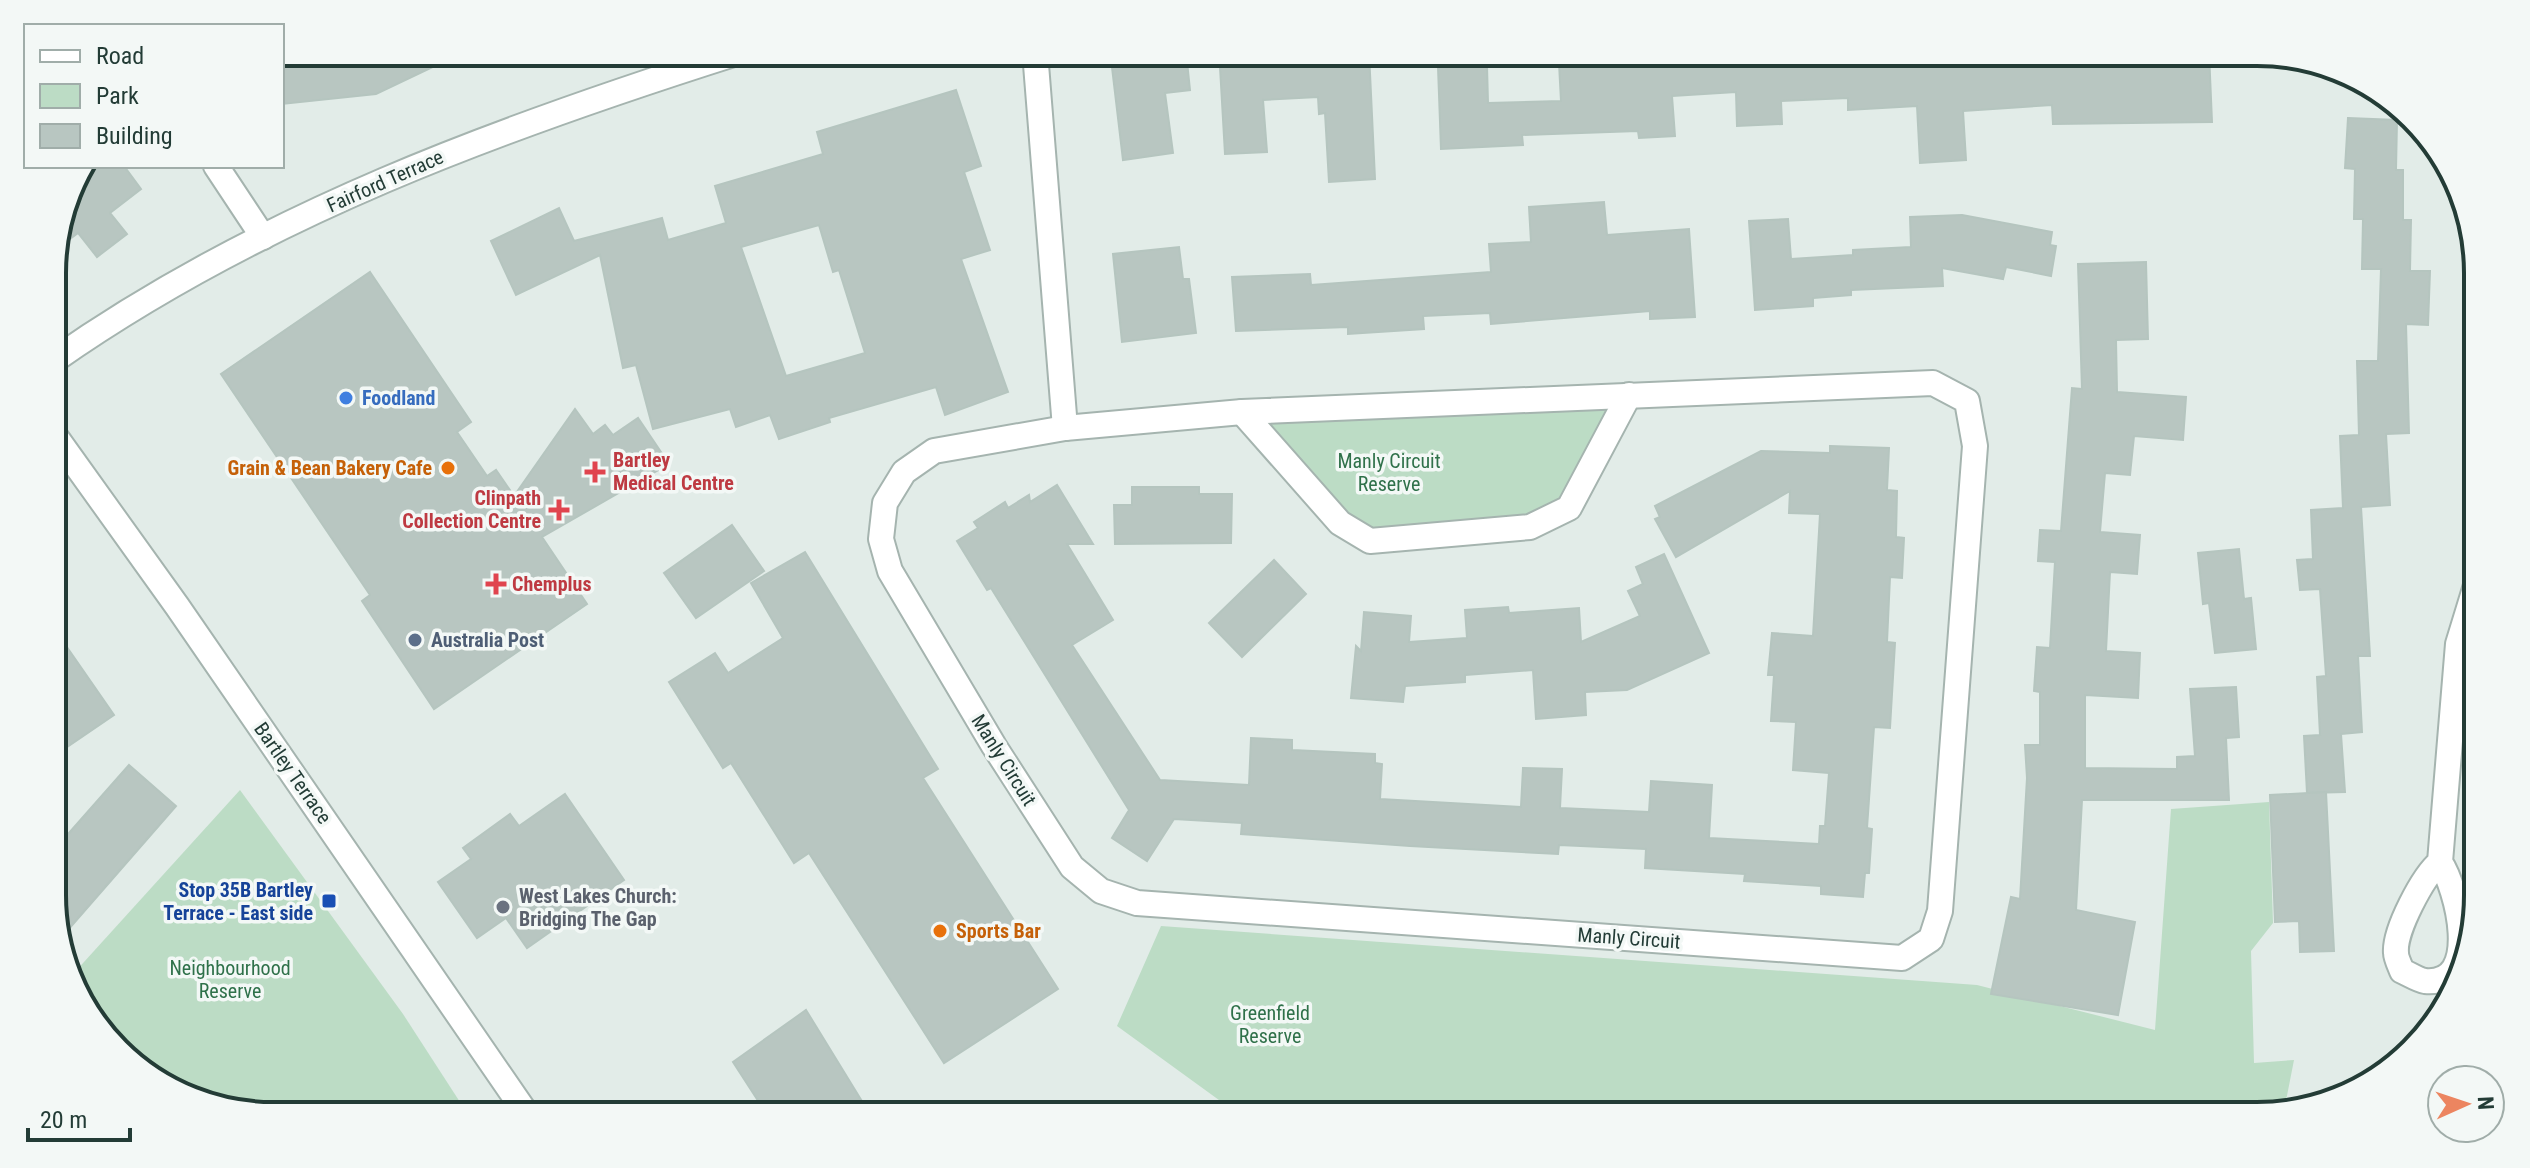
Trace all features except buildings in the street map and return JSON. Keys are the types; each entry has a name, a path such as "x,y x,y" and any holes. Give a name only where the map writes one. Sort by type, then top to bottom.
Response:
{"street":[{"name":"Fairford Terrace","path":"66,353 156,297 263,237 398,172 502,131 698,66"},
{"path":"1036,66 1065,428"},
{"path":"217,168 263,237"},
{"name":"Manly Circuit","path":"1933,383 1967,401 1975,446 1940,911 1931,939 1902,958 1137,903 1101,891 1072,867 994,746 890,571 881,539 885,503 904,472 934,451 1065,428 1242,412 1629,395 1933,383"},
{"path":"1242,412 1340,523 1370,541 1530,527 1569,508 1629,395"},
{"name":"Bartley Terrace","path":"66,451 177,606 518,1102"},
{"path":"2440,862 2458,644 2464,624"}],"green space":[{"name":"Manly Circuit Reserve","path":"1629,395 1569,508 1530,527 1370,541 1242,412"},
{"name":"Neighbourhood Reserve","path":"240,790 403,1014 460,1102 273,1102 233,1098 207,1091 170,1074 127,1041 94,998 80,967"},
{"name":"Greenfield Reserve","path":"2269,802 2273,923 2251,951 2254,1063 2294,1060 2286,1100 1222,1102 1117,1026 1161,926 1977,985 2155,1030 2171,809"}],"place":[{"name":"Foodland","path":"346,398"},
{"name":"Grain & Bean Bakery Cafe","path":"448,468"},
{"name":"Bartley Medical Centre","path":"595,472"},
{"name":"Clinpath Collection Centre","path":"559,510"},
{"name":"Chemplus","path":"496,584"},
{"name":"Australia Post","path":"415,640"},
{"name":"Stop 35B Bartley Terrace - East side","path":"329,901"},
{"name":"West Lakes Church: Bridging The Gap","path":"503,907"},
{"name":"Sports Bar","path":"940,931"}]}
